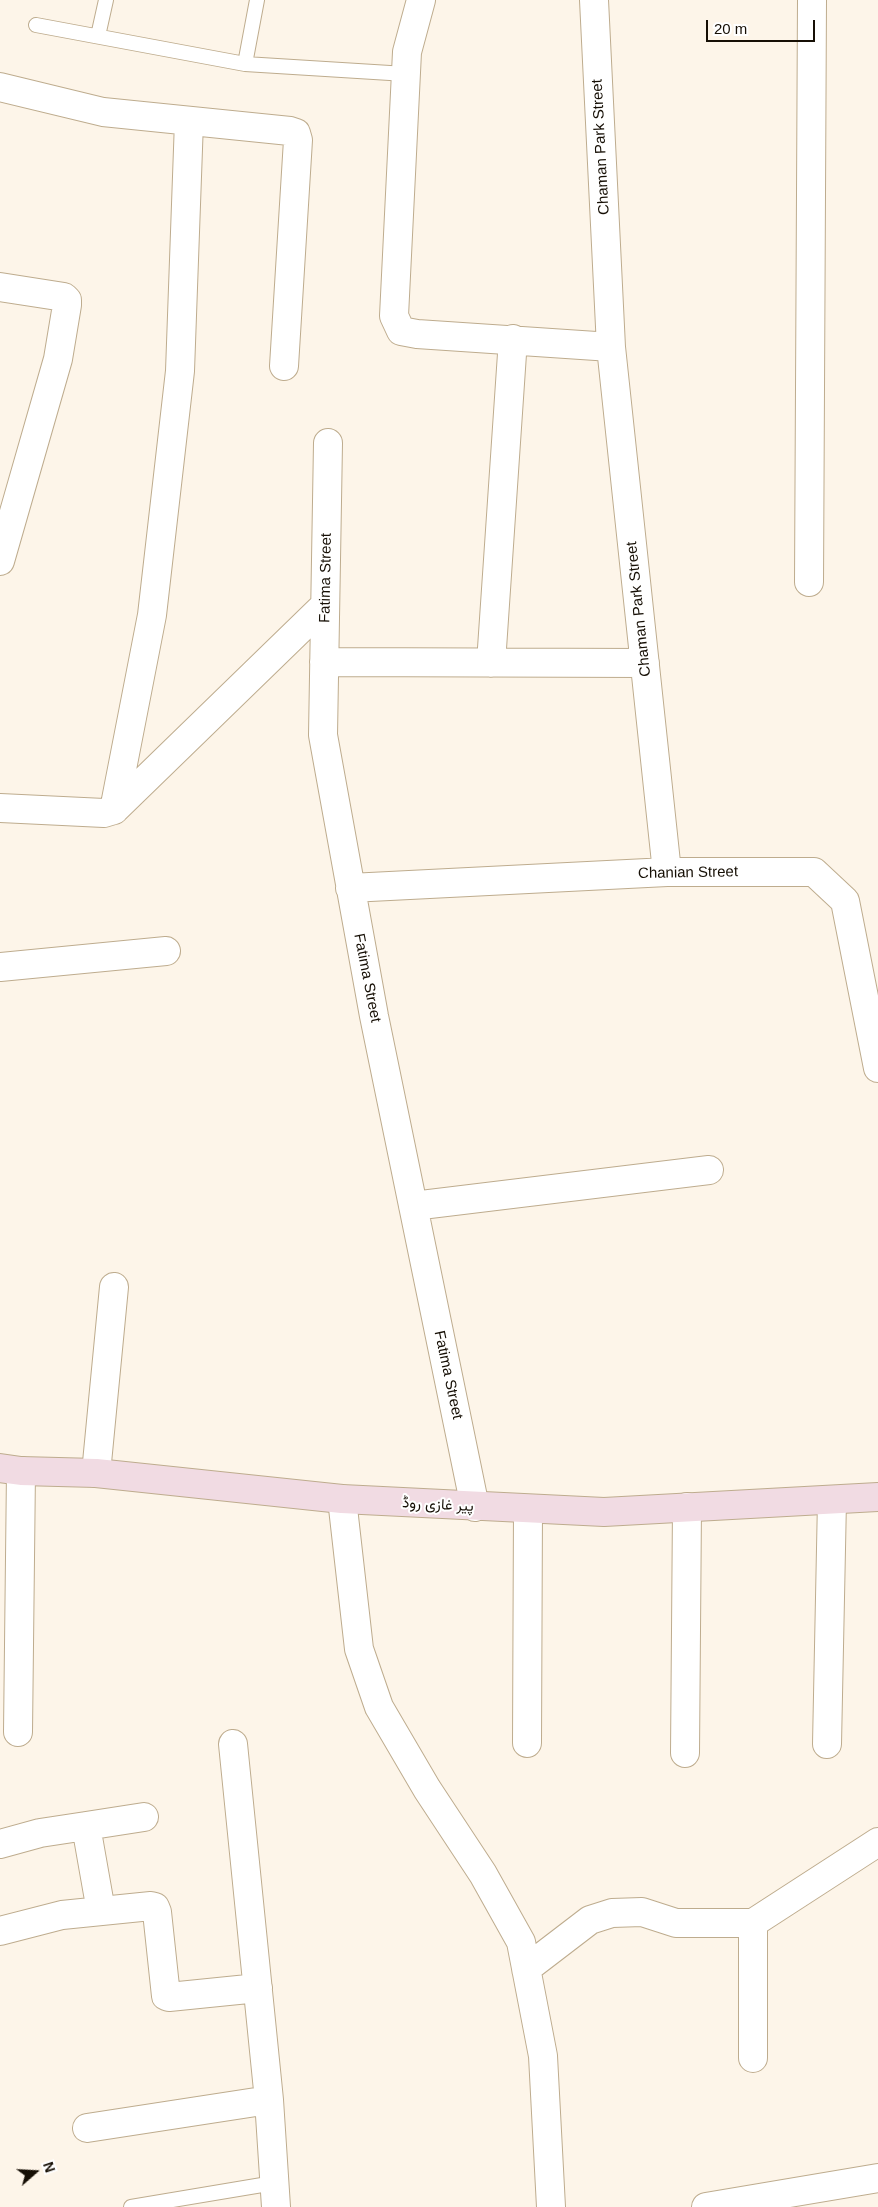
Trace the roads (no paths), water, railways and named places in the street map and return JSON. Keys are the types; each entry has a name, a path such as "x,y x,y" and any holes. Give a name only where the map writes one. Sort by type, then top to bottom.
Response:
{"street":[{"path":"421,0 407,52 394,316 401,331 417,334 611,346"},
{"name":"Chaman Park Street","path":"594,0 611,346 667,872"},
{"path":"809,582 812,0"},
{"path":"0,87 103,112 296,133 298,140 284,366"},
{"path":"114,810 152,615 180,371 189,122"},
{"path":"0,286 64,297 67,300 58,359 0,561"},
{"path":"491,663 513,339"},
{"name":"Fatima Street","path":"328,443 323,735 350,888 475,1507"},
{"path":"0,808 104,813 114,810 325,605"},
{"path":"324,662 645,663"},
{"name":"Chanian Street","path":"350,888 667,872 814,872 845,902 873,1016 878,1068"},
{"path":"0,968 166,951"},
{"path":"413,1206 708,1170"},
{"path":"96,1473 114,1287"},
{"path":"10,1469 18,1732"},
{"name":"پیر غازی روڈ","path":"10,1469 96,1473 342,1499 604,1512 878,1498"},
{"path":"342,1499 359,1649 379,1707 427,1789 483,1874 521,1942 543,2056 551,2207"},
{"path":"826,1744 832,1500"},
{"path":"685,1753 687,1507"},
{"path":"527,1743 528,1509"},
{"path":"233,1744 269,2100 275,2195"},
{"path":"0,1844 40,1833 144,1817"},
{"path":"86,1826 101,1911"},
{"path":"526,1969 590,1920 612,1914 642,1912 676,1923 753,1923 878,1842"},
{"path":"0,1931 62,1915 151,1906 155,1907 157,1912 165,1993 169,1997 258,1988"},
{"path":"753,1923 753,2058"},
{"path":"87,2128 269,2100"},
{"path":"706,2207 878,2178"}],"lane":[{"path":"98,36 106,0"},
{"path":"245,64 257,0"},
{"path":"36,25 245,64 406,74"},
{"path":"130,2207 275,2195"}]}
